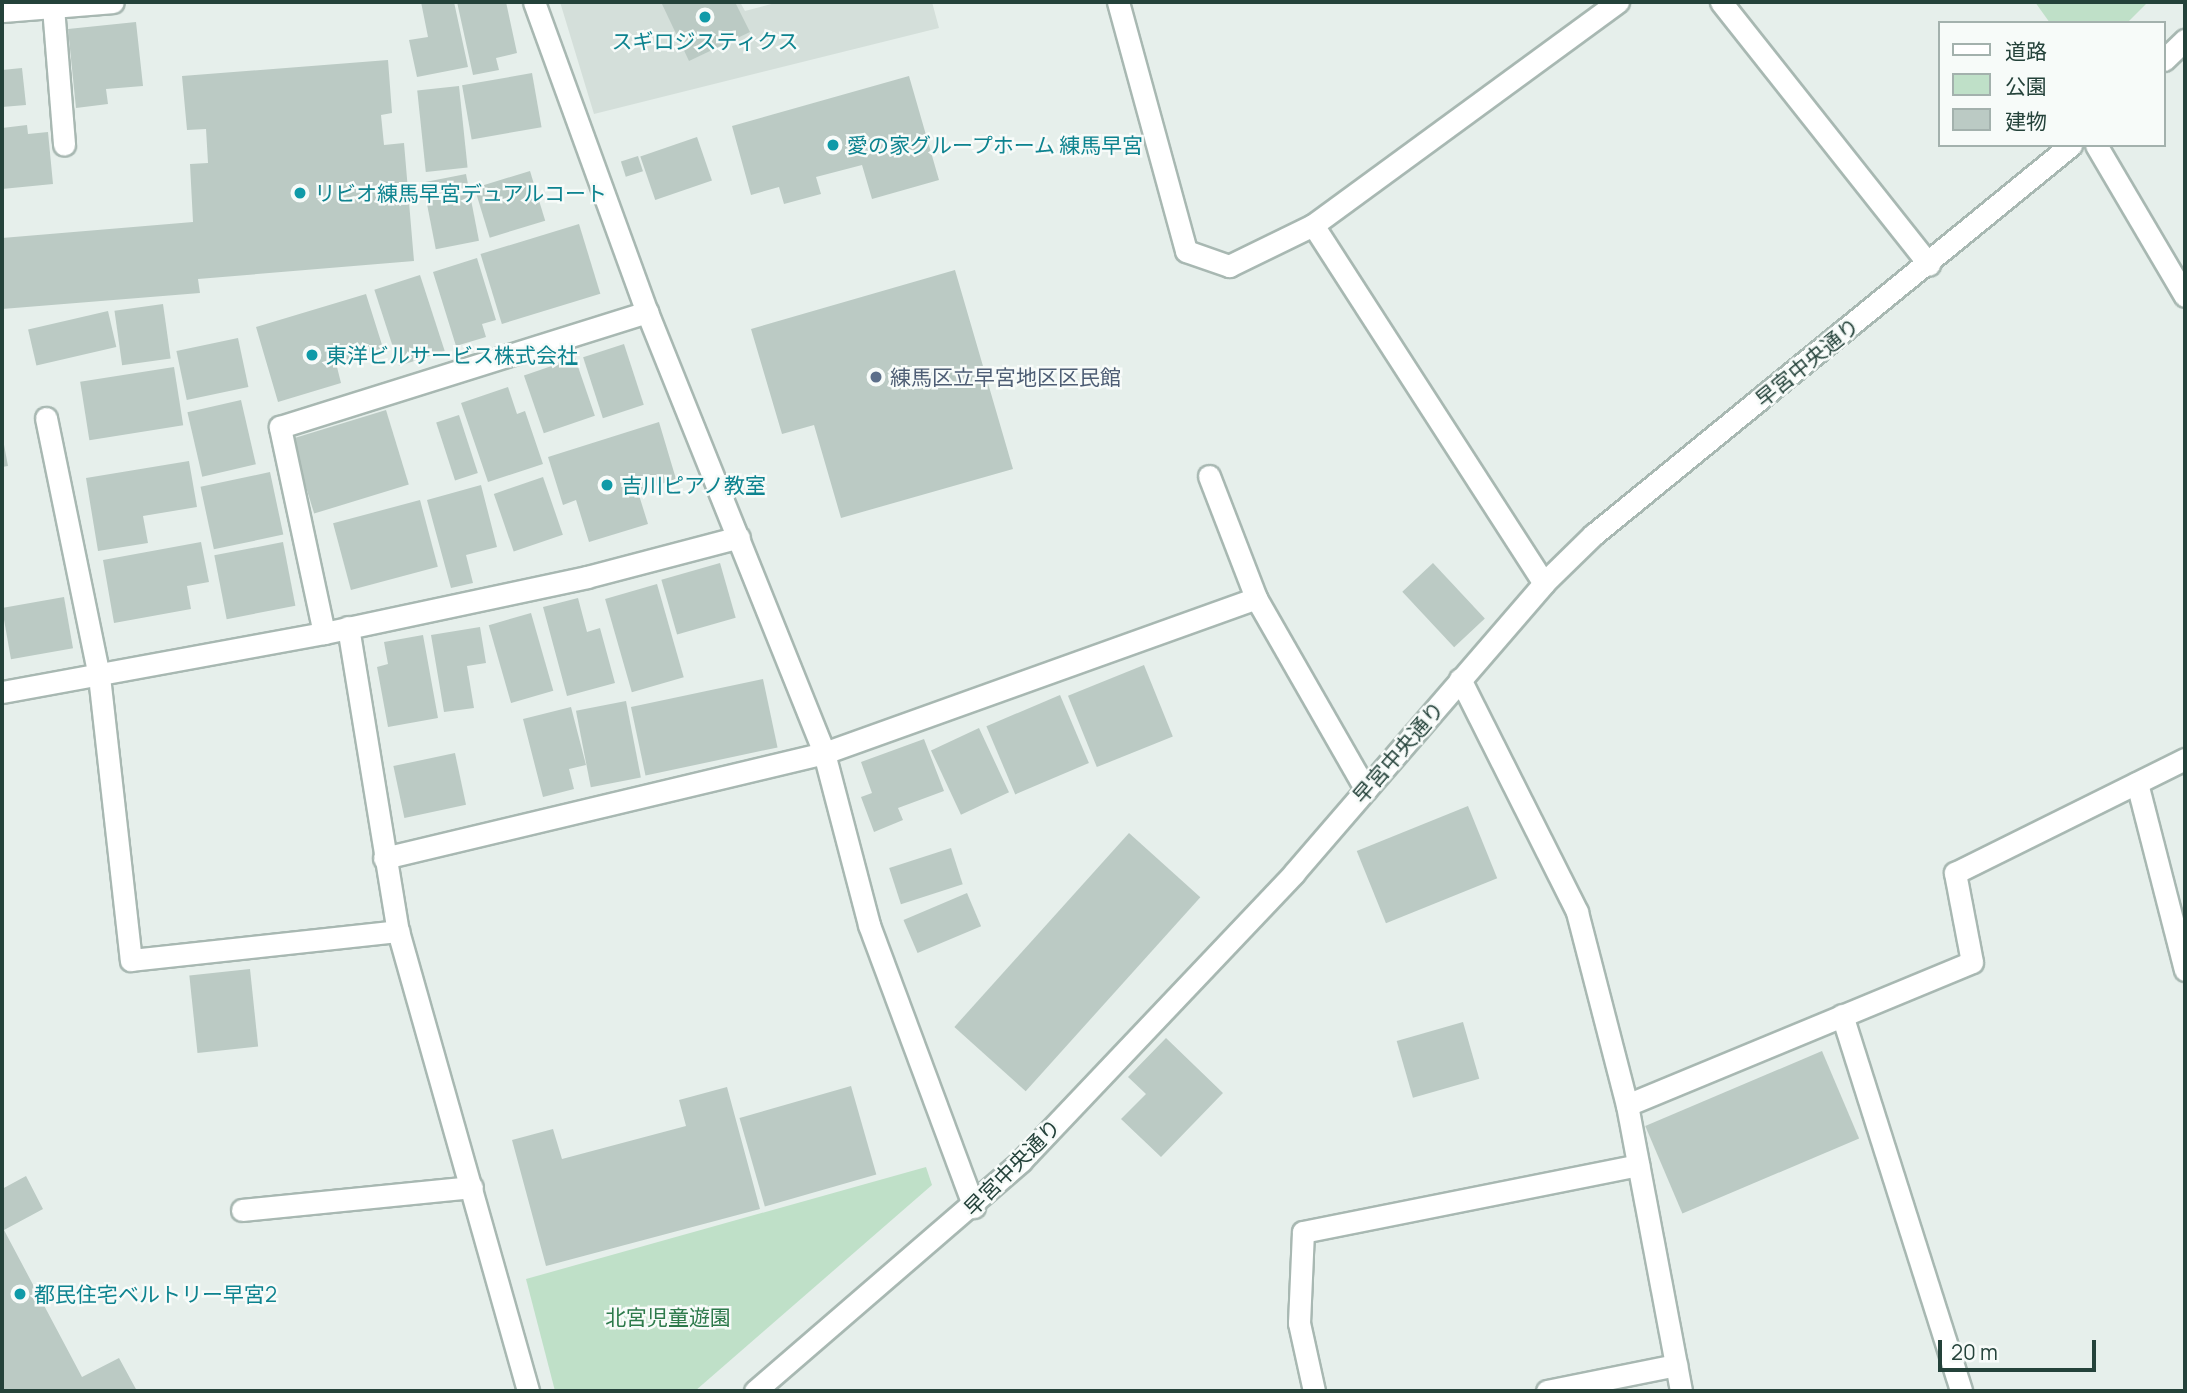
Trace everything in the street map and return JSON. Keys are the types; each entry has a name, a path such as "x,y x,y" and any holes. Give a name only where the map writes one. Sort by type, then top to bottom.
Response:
{"street":[{"path":"2,11 113,2"},
{"path":"534,2 647,312 824,753 869,925 974,1207"},
{"path":"1118,2 1186,251 1229,266 1313,225 1618,2"},
{"path":"1721,2 1929,264"},
{"path":"53,7 64,145"},
{"path":"2166,58 2185,40"},
{"name":"早宮中央通り","path":"755,1391 974,1207 1294,873 1544,583 1593,535 1929,264 2069,147"},
{"path":"2097,147 2185,296"},
{"path":"1313,225 1544,583"},
{"path":"324,633 280,427 647,312"},
{"path":"46,418 99,676 131,960 398,931"},
{"path":"1209,476 1256,598 1366,790"},
{"path":"2,692 348,628 587,577 738,537"},
{"path":"384,858 824,753 1256,598"},
{"path":"348,628 398,931 528,1391"},
{"path":"1460,679 1577,912 1627,1105 1681,1391"},
{"path":"1627,1105 1972,962 1955,873 2185,760"},
{"path":"2137,783 2185,970"},
{"path":"1842,1015 1961,1391"},
{"path":"1314,1391 1299,1323 1303,1232 1638,1165"},
{"path":"242,1210 472,1187"},
{"path":"1546,1391 1676,1364"}],"shaded area":[{"path":"560,2 740,2 745,11 779,2 932,2 939,28 594,114"}],"green space":[{"path":"2035,2 2148,2 2129,21 2049,21"},
{"name":"北宮児童遊園","path":"926,1167 932,1185 695,1391 555,1391 526,1279"}],"building":[{"path":"421,2 454,2 468,67 417,77 409,40 428,37"},
{"path":"457,2 506,2 517,53 496,58 499,70 473,75"},
{"name":"スギロジスティクス","path":"661,2 735,2 750,32 689,61"},
{"path":"136,22 143,86 106,89 108,104 76,108 68,29"},
{"name":"リビオ練馬早宮デュアルコート","path":"388,60 392,113 381,115 384,145 404,143 414,261 198,279 200,293 2,309 2,238 193,222 190,164 208,163 206,129 187,130 182,76"},
{"path":"22,68 26,105 2,107 2,70"},
{"path":"532,73 542,127 472,139 462,85"},
{"name":"愛の家グループホーム 練馬早宮","path":"909,76 939,180 872,199 862,165 816,177 821,194 784,204 779,187 751,195 732,126"},
{"path":"459,86 468,168 426,172 417,90"},
{"path":"27,125 28,134 48,132 53,184 2,189 2,128"},
{"path":"697,137 712,180 655,200 640,157"},
{"path":"638,156 643,171 626,177 621,162"},
{"path":"530,171 545,221 490,238 475,188"},
{"path":"466,174 479,241 436,249 423,182"},
{"path":"579,224 600,294 502,324 481,254"},
{"path":"477,258 496,320 482,324 486,337 456,346 433,272"},
{"name":"練馬区立早宮地区区民館","path":"955,270 1013,469 841,518 814,425 782,434 751,329"},
{"path":"420,275 445,351 399,366 374,290"},
{"name":"東洋ビルサービス株式会社","path":"366,294 383,348 336,363 341,383 278,402 256,327"},
{"path":"163,304 171,358 122,365 114,311"},
{"path":"108,311 116,347 36,365 28,329"},
{"path":"238,338 248,387 187,400 176,351"},
{"path":"624,344 644,405 603,418 583,357"},
{"path":"575,358 595,416 544,433 524,376"},
{"path":"174,367 183,425 89,440 80,382"},
{"path":"508,387 517,414 525,411 543,464 488,482 461,403"},
{"path":"241,400 256,464 202,477 187,412"},
{"path":"386,410 409,485 314,514 291,439"},
{"path":"459,415 478,473 455,480 436,422"},
{"name":"吉川ピアノ教室","path":"659,422 676,479 638,492 648,524 589,542 576,500 563,505 548,457"},
{"path":"2,434 8,466 2,467"},
{"path":"189,461 197,507 143,516 148,543 98,551 86,478"},
{"path":"270,472 283,535 214,549 201,487"},
{"path":"543,477 563,535 514,552 494,494"},
{"path":"481,485 497,547 466,555 473,583 451,588 427,500"},
{"path":"420,500 438,567 351,590 333,523"},
{"path":"201,542 209,582 187,586 191,609 114,623 103,560"},
{"path":"283,542 295,606 227,619 214,555"},
{"path":"720,563 736,618 677,635 661,580"},
{"path":"1433,563 1485,619 1454,647 1402,592"},
{"path":"657,584 684,677 632,692 605,599"},
{"path":"64,597 73,648 11,659 2,608"},
{"path":"578,598 587,632 600,628 615,683 567,696 543,607"},
{"path":"531,613 553,691 511,703 489,625"},
{"path":"480,627 486,663 467,666 474,708 444,712 431,635"},
{"path":"423,635 438,718 388,727 377,667 388,664 384,642"},
{"path":"1144,665 1173,736 1097,767 1068,696"},
{"path":"763,679 778,747 646,776 631,707"},
{"path":"1060,695 1089,763 1015,794 986,726"},
{"path":"626,701 641,778 591,787 576,711"},
{"path":"571,707 586,765 569,769 574,789 543,797 523,719"},
{"path":"979,728 1009,792 961,815 931,750"},
{"path":"924,739 944,791 898,808 903,820 874,832 861,797 872,793 861,762"},
{"path":"455,753 466,805 404,818 393,766"},
{"path":"1468,806 1497,878 1386,923 1357,851"},
{"path":"1129,833 1200,897 1026,1091 954,1027"},
{"path":"951,848 963,884 901,904 889,868"},
{"path":"967,893 981,926 918,953 903,920"},
{"path":"250,969 258,1047 197,1053 189,975"},
{"path":"1463,1022 1479,1079 1413,1098 1397,1041"},
{"path":"1166,1038 1223,1093 1161,1157 1121,1119 1146,1094 1128,1077"},
{"path":"1822,1051 1859,1138 1682,1213 1645,1126"},
{"path":"851,1086 876,1174 765,1206 739,1118"},
{"path":"727,1087 760,1209 546,1266 512,1140 553,1129 562,1159 686,1126 679,1100"},
{"name":"都民住宅ベルトリー早宮2","path":"26,1176 43,1209 4,1230 82,1377 119,1358 137,1391 2,1391 2,1189"}],"place":[{"name":"スギロジスティクス","path":"705,17"},
{"name":"愛の家グループホーム 練馬早宮","path":"833,145"},
{"name":"リビオ練馬早宮デュアルコート","path":"300,193"},
{"name":"東洋ビルサービス株式会社","path":"312,355"},
{"name":"練馬区立早宮地区区民館","path":"876,377"},
{"name":"吉川ピアノ教室","path":"607,485"},
{"name":"都民住宅ベルトリー早宮2","path":"20,1294"}]}
